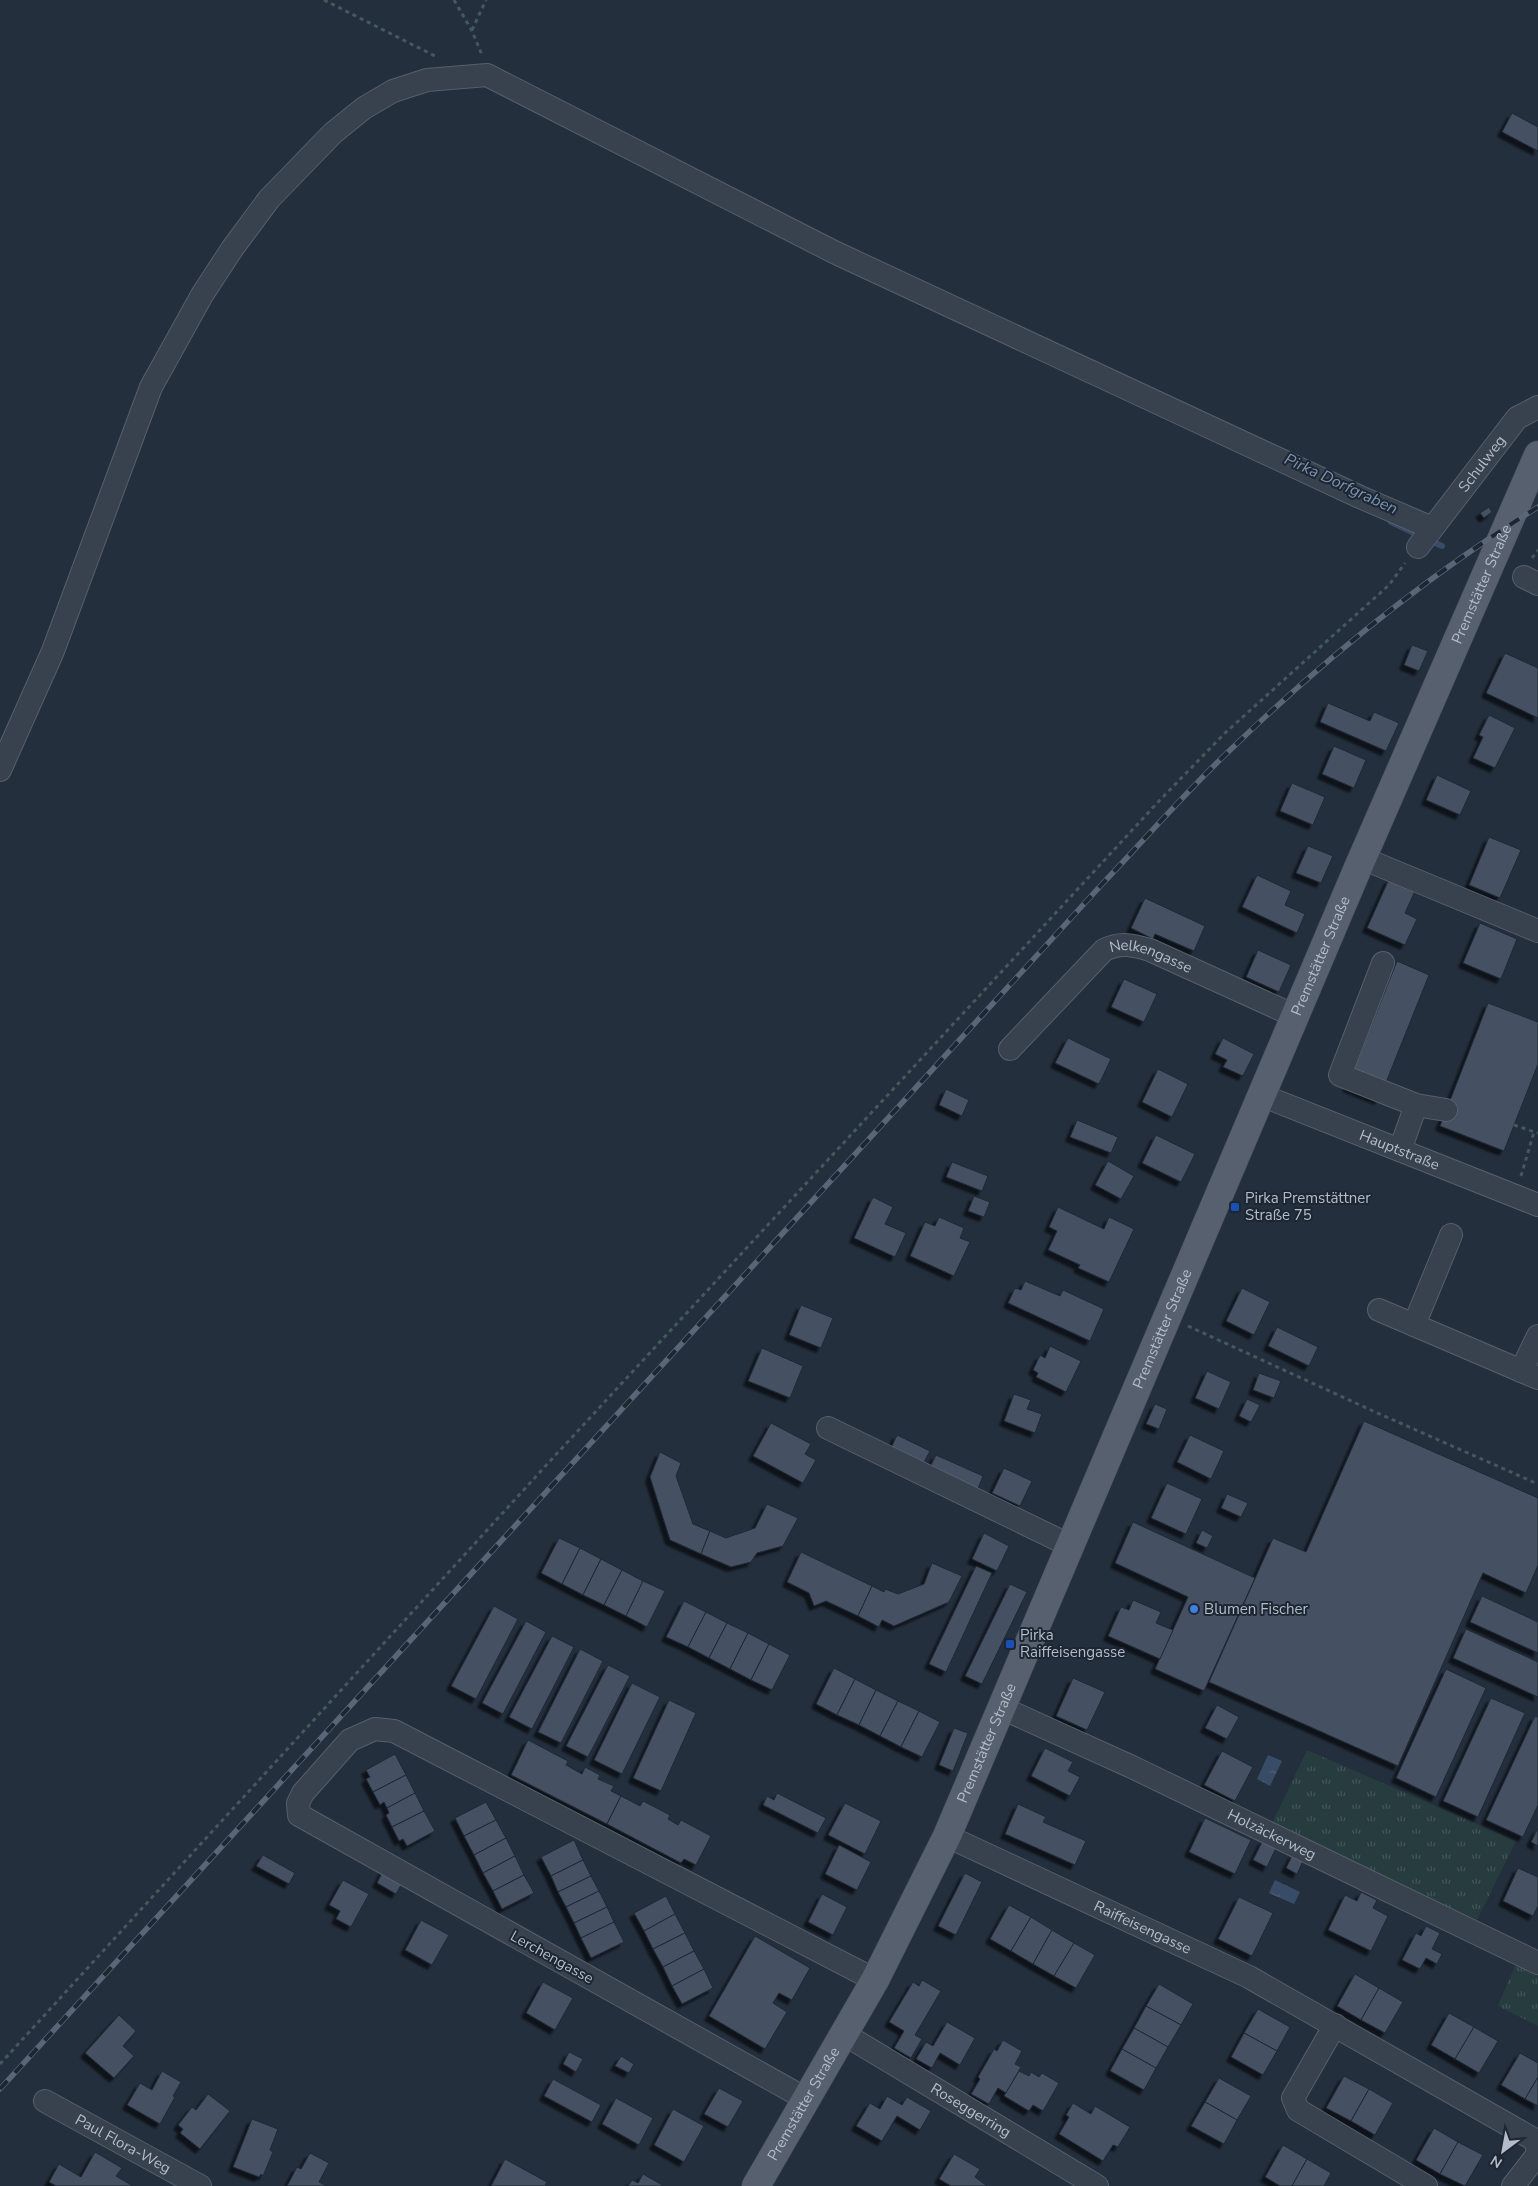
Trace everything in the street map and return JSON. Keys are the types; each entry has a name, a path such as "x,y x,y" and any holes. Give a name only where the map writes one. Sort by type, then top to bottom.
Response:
{"main road":[{"name":"Premstätter Straße","path":"756,2186 875,1980 947,1836 1362,858 1538,456"}],"street":[{"path":"0,770 53,651 119,468 151,387 202,295 232,249 269,199 333,133 364,108 393,91 427,80 478,76 834,252 1342,489 1427,535"},
{"name":"Schulweg","path":"1427,535 1518,418 1538,407"},
{"path":"1362,858 1538,931"},
{"name":"Nelkengasse","path":"1010,1049 1104,950 1116,944 1131,944 1150,950 1295,1016"},
{"path":"1383,963 1340,1075 1416,1106 1446,1110"},
{"name":"Hauptstraße","path":"1261,1095 1538,1205"},
{"path":"1400,1150 1416,1106"},
{"path":"1414,1325 1451,1235"},
{"path":"1379,1310 1530,1375 1538,1336"},
{"path":"828,1428 1071,1546"},
{"name":"Holzäckerweg","path":"1002,1708 1132,1767 1538,1963"},
{"name":"Lerchengasse","path":"806,2098 299,1815 298,1802 303,1793 350,1740 375,1729 394,1732 875,1980"},
{"name":"Raiffeisengasse","path":"947,1836 1249,1977 1334,2025 1537,2147 1513,2186"},
{"path":"1334,2025 1293,2098 1298,2110 1426,2186"},
{"name":"Roseggerring","path":"844,2034 1098,2186"},
{"name":"Paul Flora-Weg","path":"45,2101 200,2186"}],"path":[{"path":"324,0 478,76 480,47 454,0"},
{"path":"472,31 486,0"},
{"path":"0,2064 545,1467 1159,801 1225,734 1389,585 1427,535"},
{"path":"1514,1125 1536,1133 1514,1195"},
{"path":"1168,1316 1373,1411 1538,1484"}],"green space":[{"path":"1307,1750 1516,1841 1475,1924 1270,1828"},
{"path":"1518,1959 1538,1969 1538,2026 1498,2006"}],"water":[{"path":"1268,1755 1282,1761 1270,1786 1257,1779"},
{"path":"1275,1880 1300,1892 1294,1904 1269,1893"}],"building":[{"path":"1512,113 1538,127 1538,151 1502,132"},
{"path":"1489,507 1492,512 1484,518 1480,513"},
{"path":"1412,645 1428,651 1419,671 1404,665"},
{"path":"1505,653 1538,668 1538,718 1486,693"},
{"path":"1328,703 1370,721 1374,712 1399,723 1386,751 1320,722"},
{"path":"1489,715 1515,728 1495,768 1473,758 1483,737 1479,735"},
{"path":"1334,746 1366,760 1354,788 1322,774"},
{"path":"1437,775 1471,791 1460,815 1426,800"},
{"path":"1292,783 1325,797 1313,825 1280,811"},
{"path":"1489,837 1521,850 1500,898 1469,885"},
{"path":"1308,846 1333,856 1321,883 1296,873"},
{"path":"1257,875 1291,891 1285,905 1305,914 1297,933 1242,907"},
{"path":"1389,879 1415,891 1405,913 1417,919 1405,945 1367,928"},
{"path":"1145,898 1205,926 1194,951 1155,934 1153,939 1131,928"},
{"path":"1480,923 1517,939 1501,979 1463,963"},
{"path":"1258,950 1291,965 1279,992 1246,977"},
{"path":"1397,961 1429,975 1379,1100 1347,1087"},
{"path":"1124,979 1157,994 1144,1022 1111,1007"},
{"path":"1488,1003 1538,1022 1538,1064 1504,1151 1440,1126"},
{"path":"1068,1038 1111,1059 1099,1084 1055,1063"},
{"path":"1223,1038 1254,1054 1243,1076 1223,1067 1227,1060 1215,1054"},
{"path":"1158,1069 1188,1084 1172,1117 1142,1102"},
{"path":"946,1089 969,1100 962,1116 939,1105"},
{"path":"1077,1120 1118,1137 1111,1153 1070,1137"},
{"path":"1156,1135 1195,1154 1181,1182 1142,1163"},
{"path":"1108,1161 1134,1176 1121,1199 1095,1185"},
{"path":"952,1162 988,1176 982,1191 946,1177"},
{"path":"974,1196 990,1202 984,1217 968,1211"},
{"path":"873,1197 893,1207 885,1224 906,1233 895,1257 854,1238"},
{"path":"1058,1207 1104,1229 1109,1217 1134,1229 1109,1282 1078,1268 1080,1265 1048,1250 1057,1231 1049,1227"},
{"path":"939,1217 964,1228 960,1238 970,1242 954,1276 910,1256 925,1222 935,1226"},
{"path":"1025,1281 1060,1296 1063,1290 1104,1309 1090,1341 1008,1303 1015,1288 1021,1290"},
{"path":"1242,1288 1270,1302 1254,1335 1226,1321"},
{"path":"801,1305 833,1318 821,1348 789,1335"},
{"path":"1277,1327 1318,1347 1309,1366 1268,1346"},
{"path":"1050,1346 1081,1361 1066,1392 1036,1377 1038,1373 1033,1370 1040,1355 1045,1358"},
{"path":"762,1348 803,1366 790,1398 748,1381"},
{"path":"1207,1371 1231,1382 1219,1409 1195,1398"},
{"path":"1259,1373 1281,1381 1274,1398 1253,1390"},
{"path":"1014,1394 1031,1400 1027,1409 1042,1414 1035,1433 1004,1421"},
{"path":"1247,1399 1260,1405 1251,1422 1239,1416"},
{"path":"1155,1404 1167,1409 1159,1429 1146,1424"},
{"path":"1364,1421 1538,1498 1538,1565 1526,1593 1483,1573 1398,1766 1209,1682 1273,1538 1306,1552"},
{"path":"771,1423 811,1444 805,1454 816,1460 803,1483 753,1456"},
{"path":"897,1435 930,1451 921,1468 889,1452"},
{"path":"1190,1435 1224,1451 1211,1479 1177,1462"},
{"path":"660,1452 681,1463 676,1476 693,1524 710,1531 701,1554 670,1540 650,1477"},
{"path":"936,1455 983,1476 977,1491 929,1469"},
{"path":"1004,1468 1032,1481 1020,1506 992,1493"},
{"path":"1167,1483 1202,1499 1186,1534 1151,1518"},
{"path":"1227,1494 1248,1503 1241,1517 1221,1508"},
{"path":"767,1504 798,1518 783,1546 757,1553 751,1562 731,1567 701,1554 710,1531 726,1538 755,1528"},
{"path":"1133,1522 1255,1578 1204,1691 1155,1669 1188,1597 1115,1563"},
{"path":"1202,1530 1213,1536 1207,1548 1196,1543"},
{"path":"984,1533 1009,1546 997,1571 972,1559"},
{"path":"559,1538 580,1548 562,1584 541,1573"},
{"path":"580,1548 601,1559 583,1595 562,1584"},
{"path":"801,1552 872,1586 858,1616 826,1601 814,1606 809,1593 787,1582"},
{"path":"601,1559 622,1570 604,1605 583,1595"},
{"path":"932,1563 962,1576 949,1602 894,1626 882,1620 879,1627 858,1616 872,1586 884,1592 885,1589 898,1594 924,1584"},
{"path":"976,1566 992,1573 946,1672 929,1664"},
{"path":"622,1570 643,1581 626,1616 604,1605"},
{"path":"643,1581 665,1591 647,1627 626,1616"},
{"path":"1010,1584 1027,1592 982,1684 965,1676"},
{"path":"1482,1596 1538,1622 1538,1653 1470,1622"},
{"path":"1133,1600 1161,1612 1156,1623 1173,1630 1160,1659 1108,1636 1121,1607 1129,1610"},
{"path":"684,1601 706,1612 688,1647 666,1637"},
{"path":"494,1606 518,1619 476,1699 451,1686"},
{"path":"706,1612 727,1623 709,1658 688,1647"},
{"path":"526,1621 546,1632 503,1714 482,1703"},
{"path":"727,1623 748,1633 730,1669 709,1658"},
{"path":"1466,1629 1538,1662 1538,1697 1453,1658"},
{"path":"748,1633 769,1644 751,1680 730,1669"},
{"path":"552,1636 574,1647 532,1729 509,1717"},
{"path":"769,1644 790,1655 772,1690 751,1680"},
{"path":"580,1649 603,1661 561,1743 538,1732"},
{"path":"608,1665 630,1676 588,1757 566,1746"},
{"path":"834,1668 855,1679 837,1715 816,1704"},
{"path":"1446,1669 1486,1688 1436,1797 1396,1778"},
{"path":"1073,1678 1105,1692 1087,1730 1056,1716"},
{"path":"855,1679 876,1690 859,1725 837,1715"},
{"path":"632,1683 660,1697 622,1774 594,1760"},
{"path":"876,1690 898,1701 880,1736 859,1725"},
{"path":"1491,1698 1525,1713 1478,1817 1443,1801"},
{"path":"669,1700 696,1713 661,1791 633,1778"},
{"path":"898,1701 919,1711 901,1747 880,1736"},
{"path":"1217,1705 1239,1717 1227,1739 1205,1728"},
{"path":"919,1711 940,1722 922,1757 901,1747"},
{"path":"1535,1716 1538,1717 1538,1805 1523,1837 1486,1820"},
{"path":"954,1728 968,1733 953,1771 939,1765"},
{"path":"528,1740 568,1761 566,1765 582,1774 585,1767 600,1775 598,1779 614,1786 611,1791 621,1796 607,1824 511,1775"},
{"path":"1045,1748 1073,1762 1068,1771 1080,1777 1070,1796 1031,1776"},
{"path":"1222,1751 1253,1767 1235,1801 1204,1785"},
{"path":"395,1754 406,1775 373,1792 366,1779 370,1777 366,1770"},
{"path":"406,1775 415,1793 387,1808 384,1802 380,1805 373,1792"},
{"path":"415,1793 424,1811 392,1827 386,1815 389,1813 387,1808"},
{"path":"777,1793 826,1818 818,1833 763,1805 767,1796 774,1800"},
{"path":"621,1796 640,1806 643,1801 670,1815 668,1819 678,1825 681,1820 711,1836 696,1865 684,1859 681,1863 607,1824"},
{"path":"486,1802 496,1820 464,1836 455,1818"},
{"path":"845,1803 881,1821 865,1854 828,1835"},
{"path":"1018,1804 1046,1817 1043,1822 1086,1841 1075,1865 1005,1834"},
{"path":"424,1811 435,1831 407,1846 403,1839 399,1841 392,1827"},
{"path":"1205,1818 1251,1840 1235,1874 1189,1852"},
{"path":"496,1820 506,1838 474,1855 464,1836"},
{"path":"1538,1828 1538,1846 1531,1842"},
{"path":"506,1838 515,1856 483,1873 474,1855"},
{"path":"574,1840 583,1860 551,1876 541,1857"},
{"path":"1263,1840 1277,1846 1267,1867 1253,1860"},
{"path":"839,1845 871,1862 857,1890 825,1874"},
{"path":"1293,1854 1304,1859 1297,1874 1286,1868"},
{"path":"263,1855 295,1873 289,1884 256,1866"},
{"path":"515,1856 524,1875 493,1891 483,1873"},
{"path":"583,1860 591,1876 558,1892 551,1876"},
{"path":"1518,1868 1538,1877 1538,1906 1533,1916 1503,1901"},
{"path":"384,1869 404,1880 396,1894 377,1883"},
{"path":"965,1873 982,1882 956,1935 938,1926"},
{"path":"524,1875 534,1893 502,1909 493,1891"},
{"path":"591,1876 599,1891 566,1907 558,1892"},
{"path":"343,1880 369,1894 351,1927 336,1919 340,1911 329,1905"},
{"path":"599,1891 607,1907 574,1923 566,1907"},
{"path":"1361,1892 1377,1900 1373,1908 1388,1916 1371,1951 1328,1930 1345,1895 1357,1901"},
{"path":"822,1894 847,1907 833,1935 808,1922"},
{"path":"666,1896 675,1914 644,1931 634,1913"},
{"path":"1239,1897 1273,1913 1252,1956 1218,1939"},
{"path":"1009,1905 1031,1917 1011,1951 990,1939"},
{"path":"607,1907 614,1922 581,1938 574,1923"},
{"path":"675,1914 685,1933 653,1949 644,1931"},
{"path":"1031,1917 1052,1930 1033,1964 1011,1951"},
{"path":"421,1920 449,1935 432,1965 405,1950"},
{"path":"614,1922 624,1942 591,1958 581,1938"},
{"path":"1426,1926 1440,1933 1432,1949 1442,1954 1437,1964 1426,1958 1420,1969 1402,1960 1416,1933 1421,1936"},
{"path":"1052,1930 1074,1943 1054,1976 1033,1964"},
{"path":"685,1933 694,1951 663,1967 653,1949"},
{"path":"755,1936 810,1968 792,2000 779,1993 773,2003 787,2012 765,2049 709,2016"},
{"path":"1074,1943 1095,1955 1076,1988 1054,1976"},
{"path":"694,1951 704,1969 672,1986 663,1967"},
{"path":"704,1969 713,1988 682,2004 672,1986"},
{"path":"1355,1974 1379,1988 1361,2020 1337,2006"},
{"path":"922,1980 941,1991 915,2035 922,2039 911,2058 894,2048 904,2031 889,2022 913,1982 919,1986"},
{"path":"543,1982 573,1998 555,2030 526,2013"},
{"path":"1159,1984 1193,2004 1181,2025 1146,2006"},
{"path":"1379,1988 1403,2002 1385,2033 1361,2020"},
{"path":"1146,2006 1181,2025 1168,2047 1134,2028"},
{"path":"1258,2009 1290,2027 1277,2051 1244,2033"},
{"path":"1449,2013 1474,2027 1455,2059 1431,2045"},
{"path":"119,2015 136,2031 123,2046 134,2056 114,2078 85,2053"},
{"path":"947,2022 975,2038 960,2065 940,2053 932,2068 916,2059 926,2042 933,2046"},
{"path":"1474,2027 1498,2041 1479,2073 1455,2059"},
{"path":"1134,2028 1168,2047 1156,2068 1122,2049"},
{"path":"1244,2033 1277,2051 1263,2075 1231,2057"},
{"path":"1003,2040 1022,2051 1015,2064 1021,2067 1006,2093 998,2088 989,2104 971,2094 980,2079 978,2077 994,2049 997,2051"},
{"path":"1122,2049 1156,2068 1144,2090 1110,2071"},
{"path":"569,2052 583,2059 576,2072 563,2064"},
{"path":"1520,2053 1538,2063 1538,2077 1525,2099 1501,2085"},
{"path":"621,2056 634,2064 629,2073 615,2066"},
{"path":"162,2071 181,2082 160,2124 127,2105 140,2083 152,2090"},
{"path":"1019,2071 1029,2076 1031,2072 1039,2077 1042,2073 1059,2083 1043,2111 1033,2105 1029,2111 1004,2096"},
{"path":"1344,2076 1369,2089 1351,2121 1326,2108"},
{"path":"1538,2077 1538,2106 1525,2099"},
{"path":"1219,2078 1251,2096 1237,2120 1205,2102"},
{"path":"553,2079 601,2105 592,2122 544,2096"},
{"path":"719,2088 743,2101 728,2127 704,2114"},
{"path":"1369,2089 1393,2103 1375,2135 1351,2121"},
{"path":"208,2094 230,2111 200,2149 180,2133 183,2129 178,2125 192,2107 196,2110"},
{"path":"887,2096 902,2105 907,2097 931,2111 920,2130 897,2116 882,2141 856,2126 870,2103 880,2109"},
{"path":"616,2098 653,2118 639,2145 602,2124"},
{"path":"1205,2102 1237,2120 1224,2144 1191,2126"},
{"path":"1073,2103 1091,2114 1095,2106 1130,2127 1118,2147 1113,2145 1103,2161 1059,2134 1069,2117 1066,2115"},
{"path":"673,2109 704,2126 684,2162 654,2145"},
{"path":"252,2119 278,2129 270,2150 273,2152 263,2176 261,2174 259,2177 233,2167"},
{"path":"1434,2128 1458,2142 1440,2174 1416,2160"},
{"path":"1458,2142 1483,2155 1465,2186 1440,2174"},
{"path":"1283,2145 1307,2159 1292,2186 1280,2186 1265,2177"},
{"path":"95,2152 122,2168 116,2176 133,2186 56,2186 49,2182 59,2164 81,2177"},
{"path":"310,2153 329,2163 319,2182 327,2186 287,2186 297,2167 301,2169"},
{"path":"954,2154 980,2169 975,2177 987,2186 951,2186 939,2179"},
{"path":"505,2159 547,2182 545,2186 491,2186"},
{"path":"1307,2159 1331,2173 1324,2186 1292,2186"},
{"path":"643,2174 664,2186 628,2186 632,2180 638,2183"}],"waterway":[{"name":"Pirka Dorfgraben","path":"1391,522 1442,546"}],"railway":[{"path":"0,2089 1195,784 1263,719 1337,653 1415,591 1538,507"}],"place":[{"name":"Pirka Premstättner Straße 75","path":"1235,1207"},
{"name":"Blumen Fischer","path":"1194,1609"},
{"name":"Pirka Raiffeisengasse","path":"1010,1644"}]}
